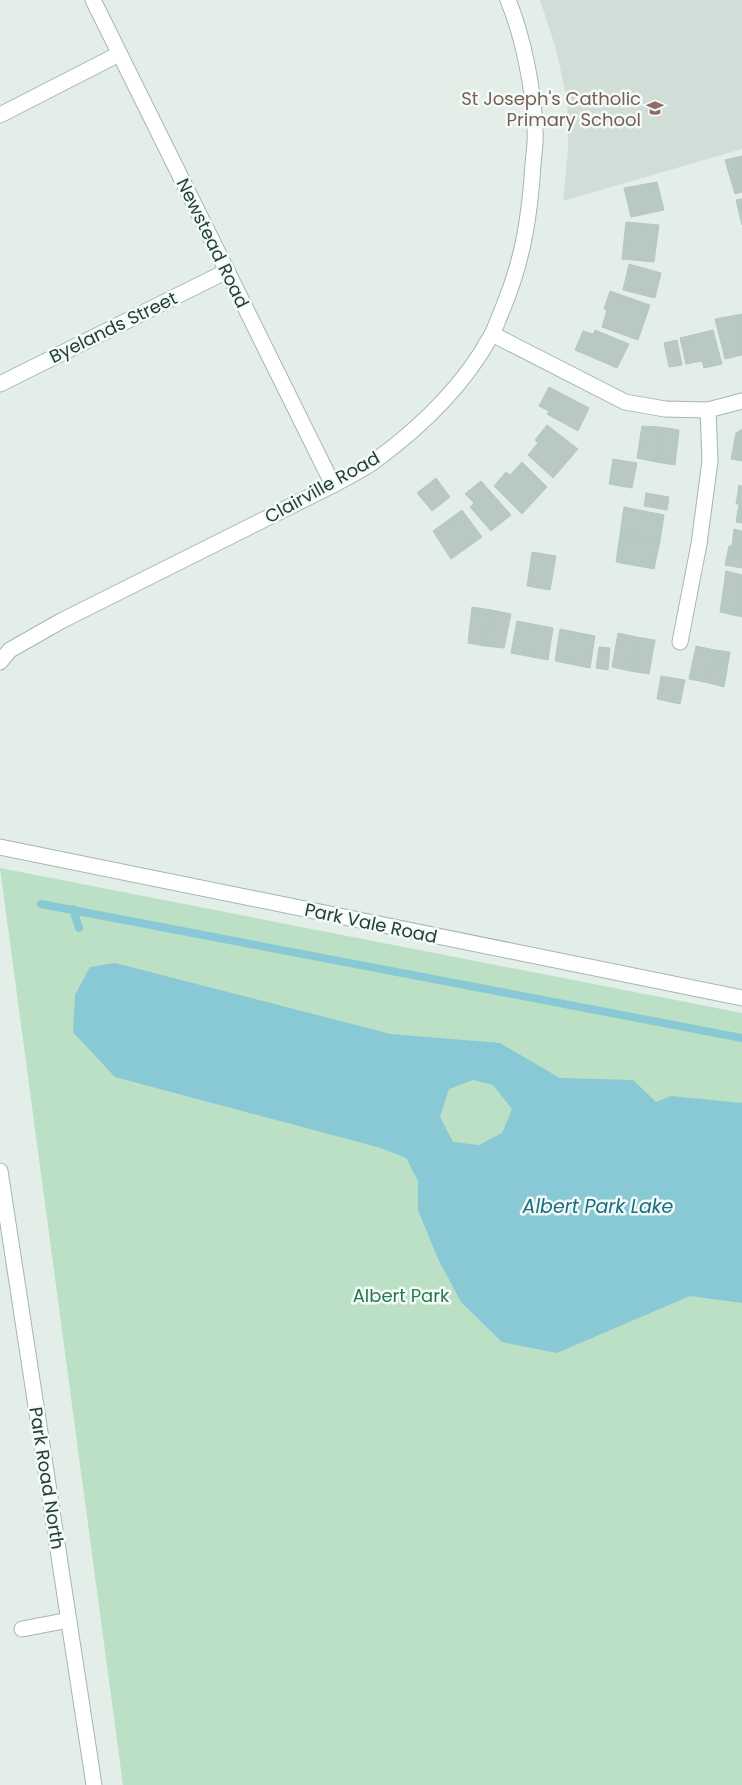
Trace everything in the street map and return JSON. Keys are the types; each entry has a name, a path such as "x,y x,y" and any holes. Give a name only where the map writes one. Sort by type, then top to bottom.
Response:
{"street":[{"name":"Newstead Road","path":"93,0 333,484"},
{"name":"Clairville Road","path":"0,662 10,650 61,621 374,462 411,432 448,396 481,353 492,334 511,289 524,244 532,186 535,130 528,72 514,13 508,0"},
{"path":"0,115 120,54"},
{"name":"Byelands Street","path":"0,384 227,271"},
{"path":"492,334 626,402 665,409 708,410 742,401"},
{"path":"680,642 699,544 710,461 708,410"},
{"name":"Park Vale Road","path":"0,847 742,998"},
{"name":"Park Road North","path":"0,1171 94,1785"},
{"path":"22,1629 69,1620"}],"shaded area":[{"name":"St Joseph's Catholic Primary School","path":"540,0 742,0 742,149 563,201 568,149 567,100 556,49"}],"green space":[{"name":"Albert Park","path":"0,868 742,1013 742,1785 123,1785"}],"water":[{"name":"Albert Park Lake","path":"115,963 391,1034 500,1043 560,1078 633,1080 656,1102 671,1096 742,1103 742,1303 690,1296 557,1353 502,1342 461,1302 438,1259 418,1210 418,1181 406,1158 381,1148 115,1077 73,1032 75,995 90,967","holes":["473,1080 493,1085 512,1109 502,1133 479,1145 453,1142 440,1117 449,1089"]}],"building":[{"path":"742,156 742,192 735,194 725,160"},
{"path":"657,182 664,210 631,217 624,188"},
{"path":"742,199 742,225 736,200"},
{"path":"626,222 659,225 654,262 622,259"},
{"path":"629,264 661,273 655,298 623,290"},
{"path":"610,291 650,305 638,340 602,327 607,310 604,309"},
{"path":"742,314 742,355 725,359 715,319"},
{"path":"595,330 629,344 617,368 575,350 583,331 593,334"},
{"path":"713,330 722,364 704,368 702,361 686,364 680,338"},
{"path":"677,340 682,365 669,367 664,343"},
{"path":"549,387 589,408 578,431 547,414 549,411 539,406"},
{"path":"547,425 578,449 553,478 528,455 538,443 535,440"},
{"path":"642,426 660,427 656,462 637,458"},
{"path":"660,427 679,430 675,465 656,462"},
{"path":"742,429 742,461 731,459 736,433"},
{"path":"613,459 637,463 632,488 609,484"},
{"path":"522,462 547,487 522,514 494,486 506,472 510,475"},
{"path":"436,478 450,497 432,511 417,493"},
{"path":"481,481 511,515 491,531 470,507 474,503 465,494"},
{"path":"739,485 742,486 742,523 736,522 739,504 736,504"},
{"path":"646,493 669,497 667,510 644,506"},
{"path":"624,507 664,515 660,541 620,534"},
{"path":"462,510 482,537 451,559 433,531"},
{"path":"734,529 742,531 742,568 725,565 729,546 732,546"},
{"path":"620,534 660,541 654,569 616,562"},
{"path":"532,552 556,556 550,590 527,586"},
{"path":"726,571 742,575 742,617 720,612"},
{"path":"472,607 491,610 485,646 468,643"},
{"path":"491,610 511,614 504,648 485,646"},
{"path":"517,621 553,628 548,660 511,653"},
{"path":"560,629 595,636 590,668 555,661"},
{"path":"618,633 636,637 630,671 612,667"},
{"path":"636,637 655,640 649,674 630,671"},
{"path":"696,646 715,650 709,683 689,679"},
{"path":"599,647 610,648 608,670 596,668"},
{"path":"715,650 730,652 724,687 709,683"},
{"path":"661,676 685,680 680,704 657,699"}],"waterway":[{"path":"41,904 742,1038"},
{"path":"73,909 79,928"}],"place":[{"name":"St Joseph's Catholic Primary School","path":"655,108"}]}
